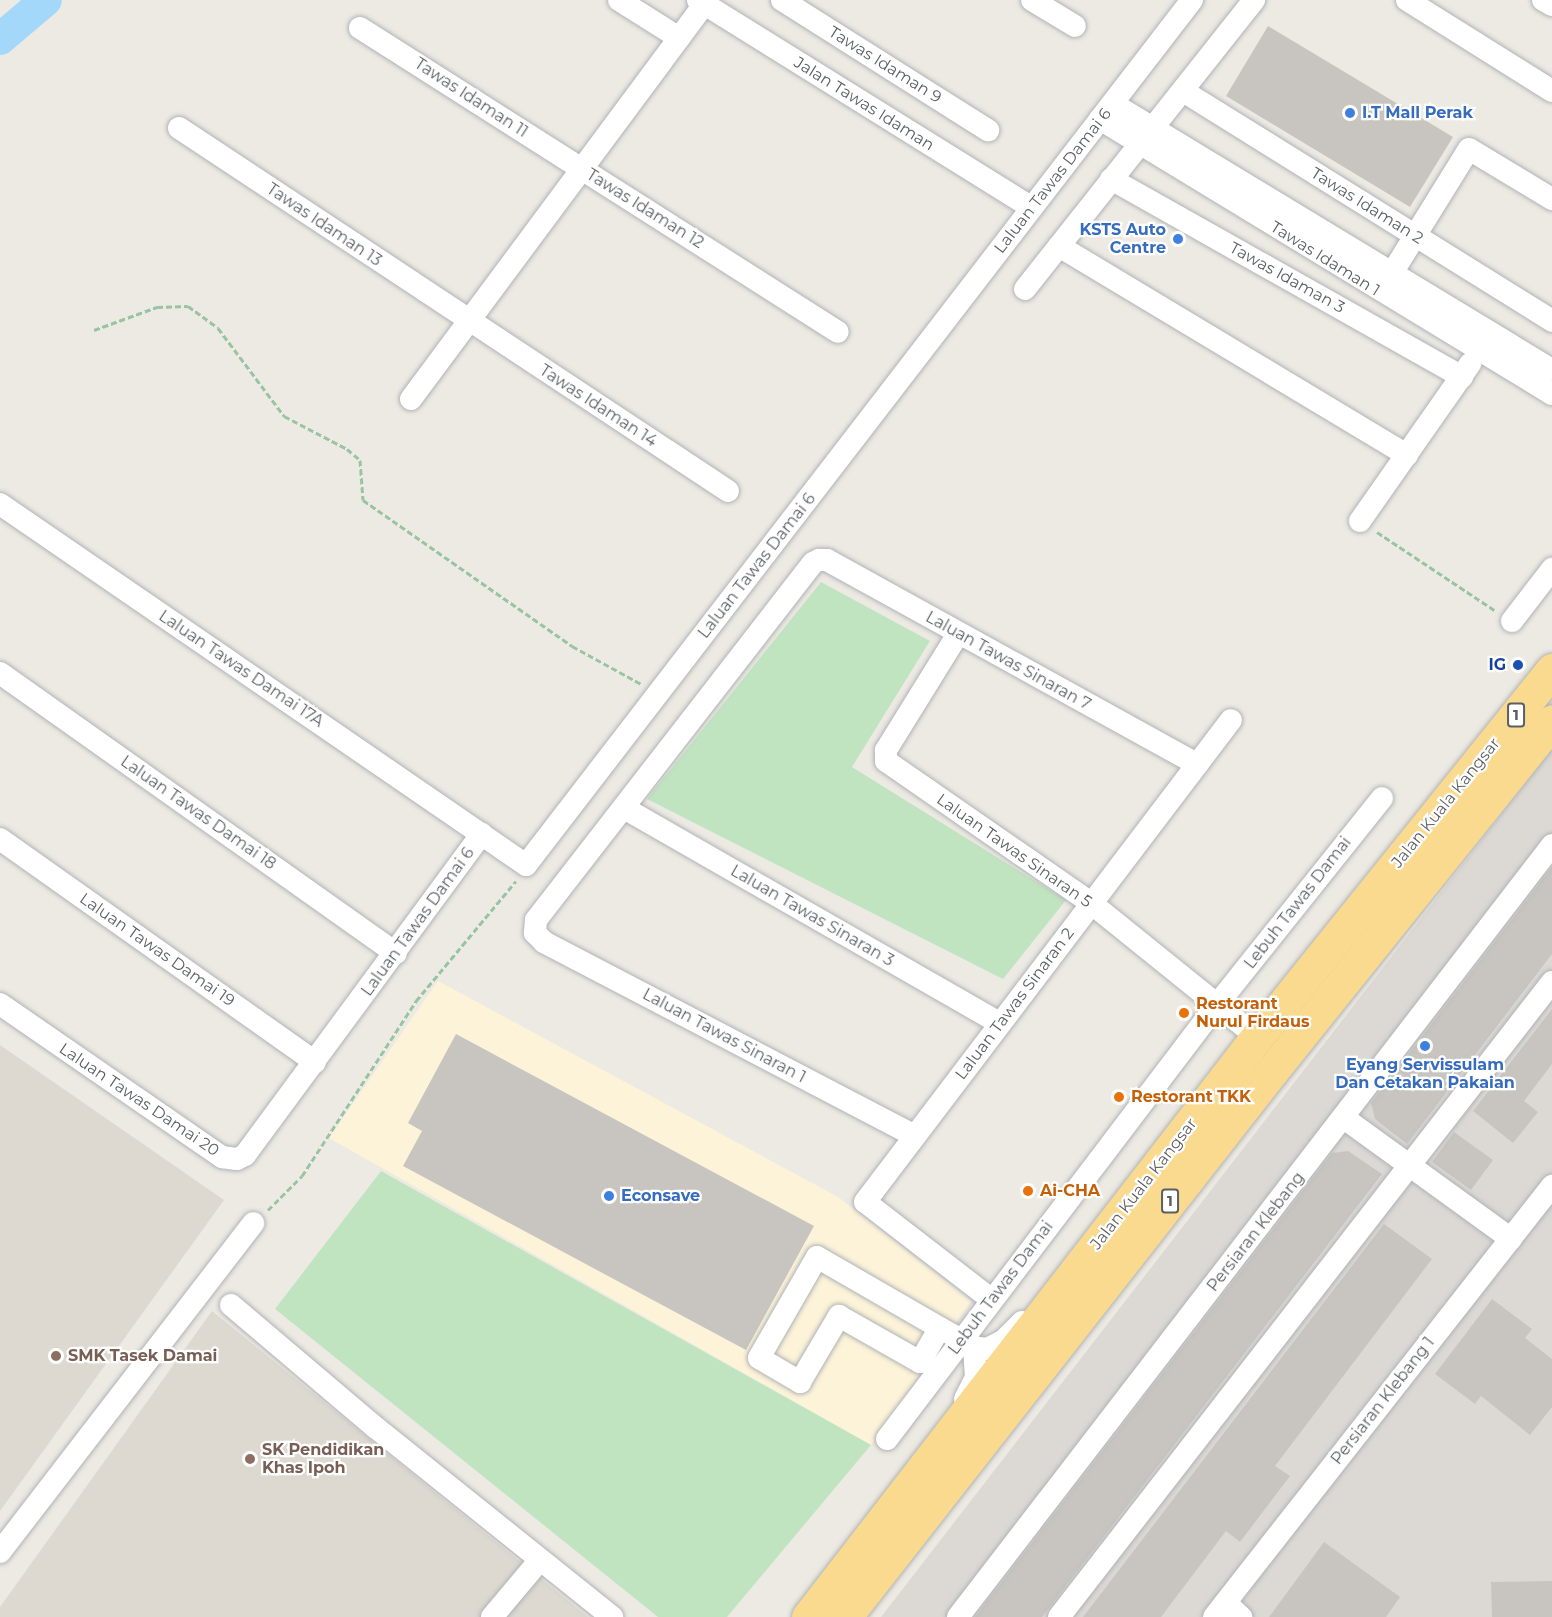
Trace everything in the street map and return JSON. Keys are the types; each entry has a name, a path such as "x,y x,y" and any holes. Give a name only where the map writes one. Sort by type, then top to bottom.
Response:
{"highway":[{"name":"Jalan Kuala Kangsar","path":"808,1617 1257,1037 1552,670"},
{"name":"Jalan Kuala Kangsar","path":"845,1617 1552,721"}],"street":[{"path":"619,0 679,38"},
{"name":"Tawas Idaman 9","path":"782,0 988,130"},
{"path":"1032,0 1075,26"},
{"name":"Laluan Tawas Damai 6","path":"315,1062 482,834 522,864 529,863 1192,0"},
{"path":"1025,289 1254,0"},
{"path":"1407,0 1552,91"},
{"path":"1543,0 1552,5"},
{"path":"582,169 679,38 701,2"},
{"name":"Jalan Tawas Idaman","path":"701,2 1031,207"},
{"name":"Tawas Idaman 11","path":"360,27 582,169"},
{"name":"Tawas Idaman 2","path":"1183,91 1552,321"},
{"name":"Tawas Idaman 1","path":"1107,112 1386,283 1552,370"},
{"name":"Tawas Idaman 13","path":"179,128 468,322"},
{"path":"1386,283 1469,149 1552,199"},
{"name":"Tawas Idaman 12","path":"411,399 582,169 838,332"},
{"name":"Tawas Idaman 3","path":"1111,179 1462,377"},
{"path":"1059,246 1407,454"},
{"name":"Tawas Idaman 1","path":"1386,283 1477,352 1552,394"},
{"name":"Tawas Idaman 14","path":"468,322 728,491"},
{"path":"1360,520 1462,377 1477,352"},
{"name":"Laluan Tawas Damai 17A","path":"0,504 482,834"},
{"name":"Laluan Tawas Sinaran 7","path":"624,808 813,563 819,560 827,560 1197,764"},
{"path":"1512,621 1552,569"},
{"name":"Laluan Tawas Sinaran 5","path":"958,634 886,750 886,761 1091,903 1257,1037"},
{"name":"Laluan Tawas Damai 18","path":"0,674 396,953"},
{"name":"Laluan Tawas Sinaran 2","path":"992,1300 864,1203 1231,720"},
{"name":"Lebuh Tawas Damai","path":"887,1439 968,1344 992,1300 1216,1006 1382,798"},
{"name":"Laluan Tawas Sinaran 1","path":"624,808 536,921 535,933 915,1136"},
{"name":"Laluan Tawas Sinaran 3","path":"624,808 1000,1023"},
{"name":"Laluan Tawas Damai 19","path":"0,839 315,1062"},
{"name":"Persiaran Klebang","path":"958,1617 1552,845"},
{"path":"1059,1617 1552,982"},
{"name":"Laluan Tawas Damai 20","path":"0,1004 222,1157 232,1159 245,1155 315,1062"},
{"path":"1344,1118 1511,1239"},
{"name":"Persiaran Klebang 1","path":"1227,1612 1552,1186"},
{"path":"0,1552 253,1223"},
{"path":"858,1281 800,1382 759,1358 817,1257 968,1344 987,1349 1003,1341 1035,1305 1060,1292"},
{"path":"231,1305 539,1561 612,1617"},
{"path":"839,1316 920,1362 940,1328"},
{"path":"929,1463 930,1447 974,1387 968,1344"},
{"path":"492,1617 539,1561"},
{"path":"860,1617 872,1600 878,1573"}],"path":[{"path":"94,330 157,307 188,306 218,328 284,416 347,449 360,460 363,500 572,646 658,694"},
{"path":"1360,520 1512,621"},
{"path":"253,1223 302,1176 416,1001 529,863"}],"shaded area":[{"path":"1552,749 1552,1617 881,1617"},
{"path":"438,981 838,1197 971,1301 871,1445 329,1138"},
{"name":"SMK Tasek Damai","path":"0,1045 224,1200 0,1511"},
{"name":"SK Pendidikan Khas Ipoh","path":"212,1311 588,1617 0,1617 0,1607"}],"green space":[{"path":"821,582 930,641 852,767 1066,900 1003,979 647,799"},
{"path":"381,1171 871,1445 727,1617 658,1617 275,1309"}],"building":[{"path":"1268,26 1453,137 1410,207 1226,96"},
{"path":"1552,867 1552,954 1407,1144 1375,1119 1371,1103"},
{"path":"1552,1009 1552,1064 1524,1101 1538,1112 1513,1143 1473,1111"},
{"name":"Econsave","path":"456,1034 814,1226 746,1350 403,1166 422,1131 408,1123"},
{"path":"1454,1132 1493,1160 1471,1190 1432,1162"},
{"path":"1348,1151 1382,1174 1042,1617 975,1617 1332,1153"},
{"path":"1384,1224 1432,1259 1275,1466 1290,1476 1240,1542 1226,1531 1161,1617 1083,1617"},
{"path":"1492,1299 1532,1329 1525,1338 1552,1359 1552,1407 1530,1435 1481,1396 1475,1404 1435,1374"},
{"path":"1324,1542 1400,1597 1386,1617 1269,1617"},
{"path":"1552,1581 1552,1617 1492,1617 1491,1582"}],"waterway":[{"path":"0,39 46,0"}],"place":[{"name":"I.T Mall Perak","path":"1350,113"},
{"name":"KSTS Auto Centre","path":"1178,239"},
{"name":"IG","path":"1518,665"},
{"name":"Restorant Nurul Firdaus","path":"1184,1013"},
{"name":"Eyang Servissulam Dan Cetakan Pakaian","path":"1425,1046"},
{"name":"Restorant TKK","path":"1119,1097"},
{"name":"Ai-CHA","path":"1028,1191"},
{"name":"Econsave","path":"609,1196"},
{"name":"SMK Tasek Damai","path":"56,1356"},
{"name":"SK Pendidikan Khas Ipoh","path":"250,1459"}]}
